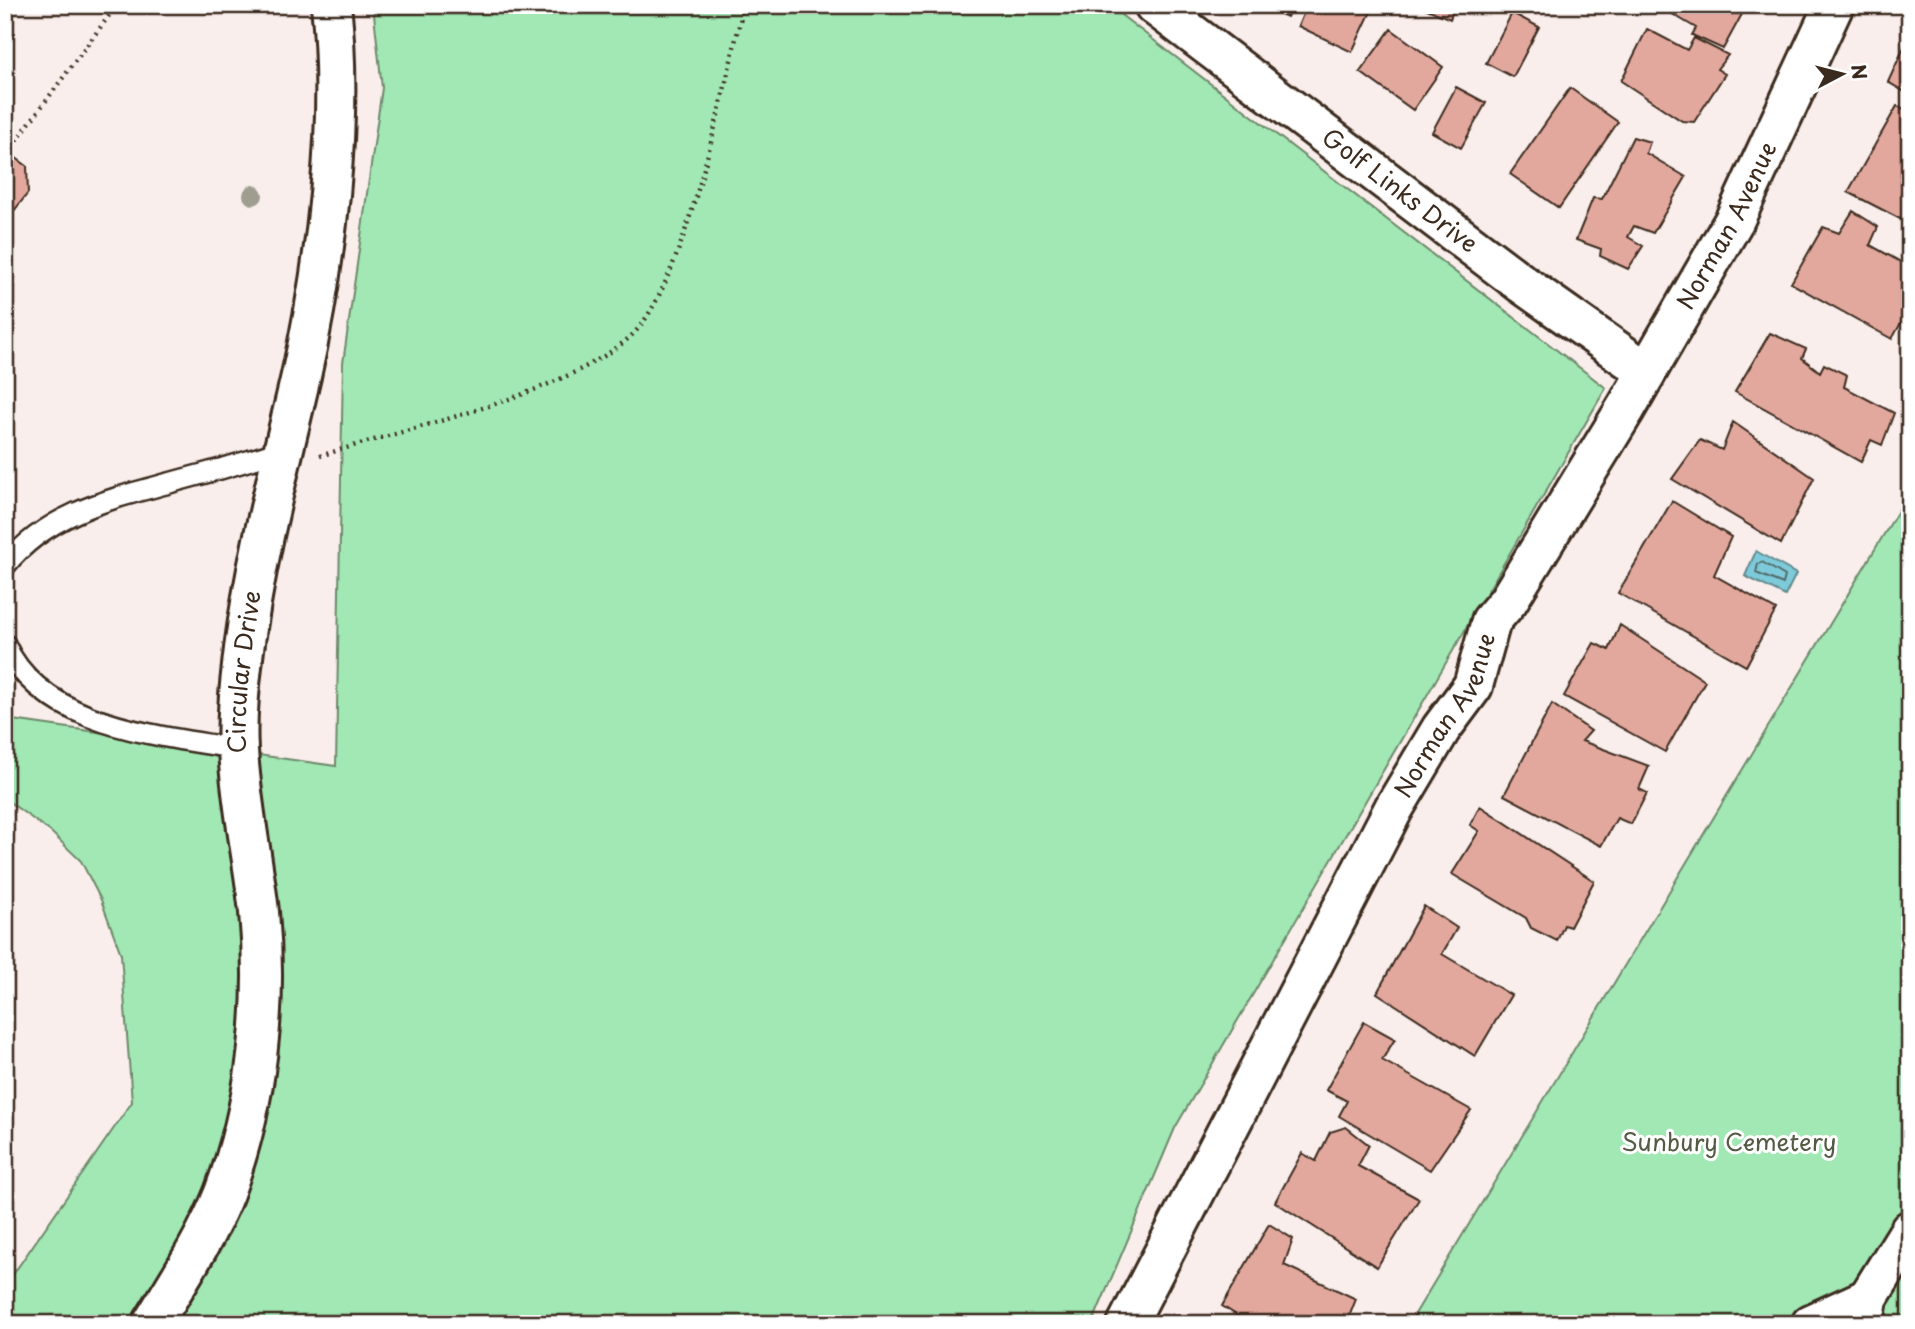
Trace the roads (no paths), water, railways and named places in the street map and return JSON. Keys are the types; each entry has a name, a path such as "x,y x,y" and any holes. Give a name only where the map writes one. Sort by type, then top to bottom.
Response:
{"street":[{"name":"Circular Drive","path":"152,1324 188,1266 224,1191 252,1094 258,1043 261,943 237,749 237,709 252,591 301,374 321,260 334,101 331,5"},
{"name":"Golf Links Drive","path":"1154,5 1521,283 1647,372"},
{"name":"Norman Avenue","path":"1127,1324 1394,808 1441,729 1473,686 1491,621 1508,601 1647,372 1735,219 1834,5"},
{"path":"1811,1324 1866,1311 1910,1230"}],"lane":[{"path":"5,566 22,545 47,526 80,509 281,459"},
{"path":"5,644 17,668 58,702 133,729 237,749"}],"water":[{"path":"1756,551 1796,574 1785,596 1745,576"}],"park label":[{"name":"Sunbury Cemetery","path":"1729,1143"}]}
